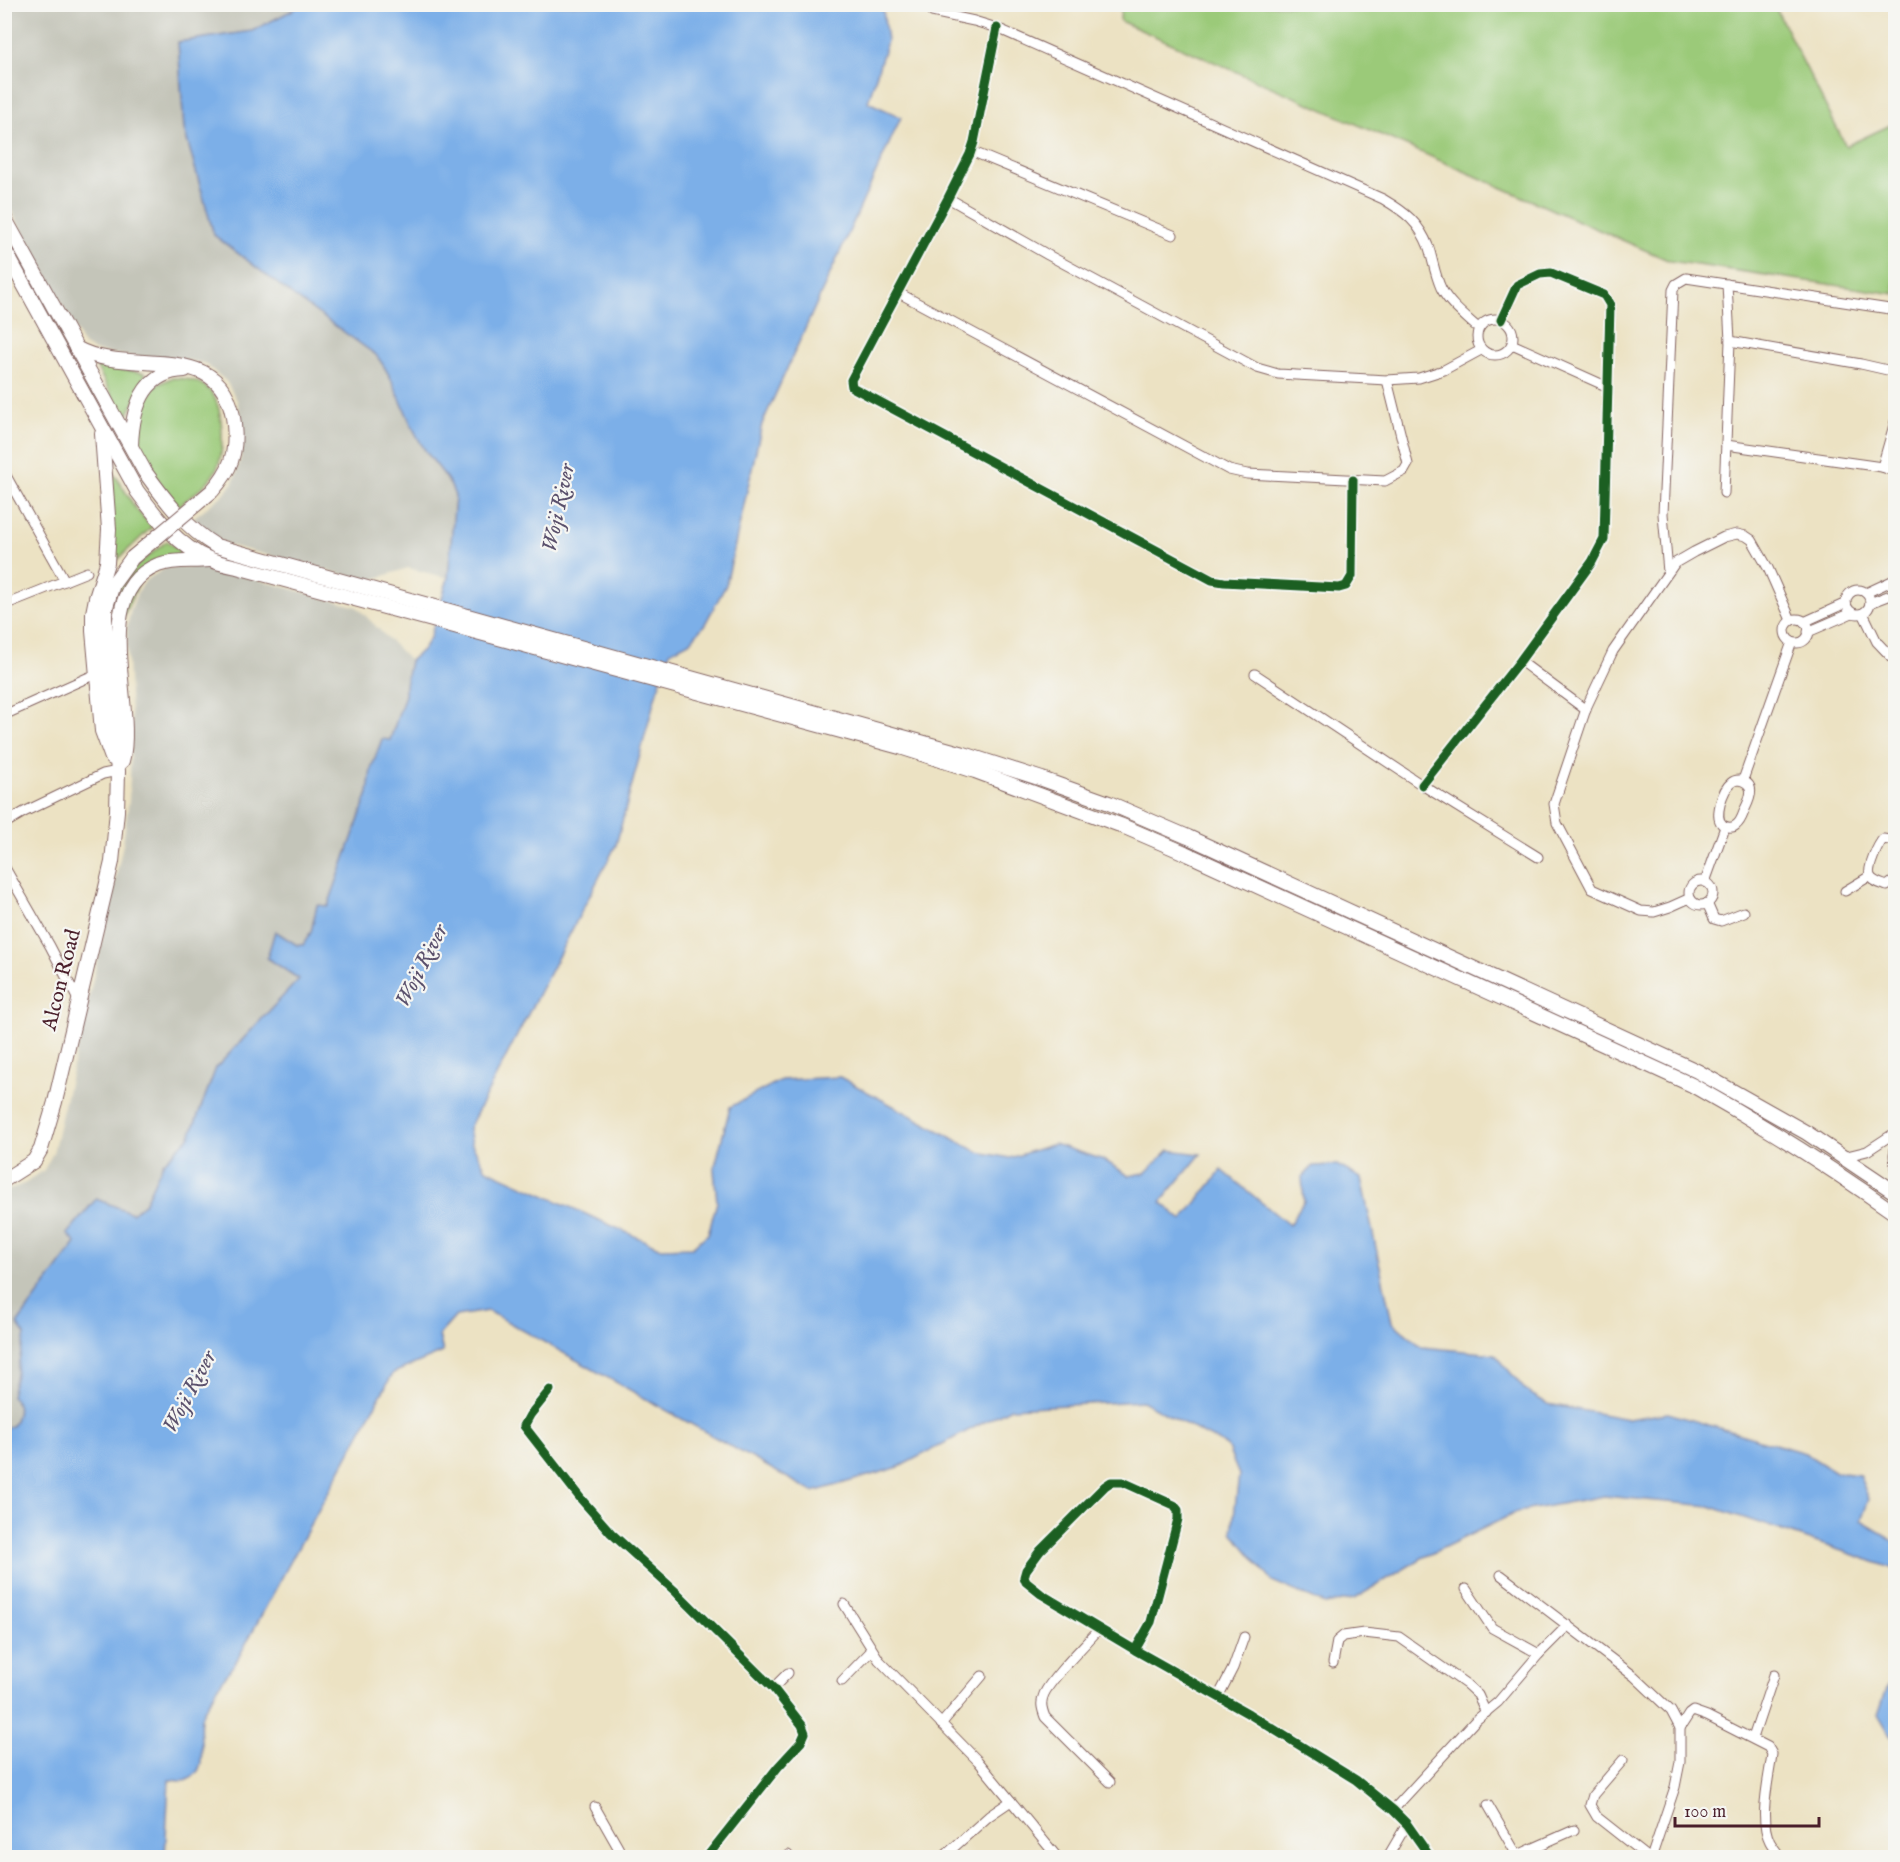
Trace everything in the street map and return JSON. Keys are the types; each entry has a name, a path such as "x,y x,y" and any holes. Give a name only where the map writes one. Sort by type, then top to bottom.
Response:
{"main road":[{"path":"4,217 145,472 174,510 202,538 216,546 358,593"},
{"path":"4,249 137,491 153,512 185,545 210,559"},
{"path":"75,347 86,354 108,359 140,363 174,363 197,370 217,383 226,395 234,426 231,464 224,478 212,491 132,558 114,584 105,610 105,644 118,771"},
{"path":"131,446 133,420 139,401 148,385 166,373 177,370 197,370"},
{"path":"100,422 105,454 110,529 106,563 93,613 93,631 102,731 118,771"},
{"path":"118,771 123,759 125,743 125,720 117,648 118,634 124,604 130,589 140,576 159,565 173,561 210,559 358,593 691,684 900,747 975,771 1120,825 1692,1085 1745,1114 1799,1148 1896,1214"},
{"path":"691,684 889,731 1042,779 1109,803 1188,837 1697,1071 1807,1133 1896,1193"},
{"name":"Alcon Road","path":"4,1180 33,1161 41,1149 55,1102 112,862 118,771"}],"street":[{"path":"932,12 997,28 1383,199 1406,212 1418,225 1429,247 1436,274 1450,302 1478,328"},
{"path":"997,28 971,151 851,380 852,387 1212,580 1339,588 1346,586 1352,576 1353,480"},
{"path":"971,151 1173,235"},
{"path":"948,198 1257,368 1278,374 1388,380 1419,378 1444,370 1481,350"},
{"path":"1422,785 1520,661 1592,562 1604,539 1610,305 1604,296 1551,273 1540,274 1517,285 1501,320"},
{"path":"1668,572 1664,514 1673,290 1676,284 1686,278 1896,310"},
{"path":"1724,493 1730,341 1727,284"},
{"path":"897,292 1229,470 1247,474 1385,481 1404,471 1408,464 1388,380"},
{"path":"1488,320 1501,320 1510,327 1512,344 1499,356 1488,355 1481,350 1476,341 1478,328 1488,320"},
{"path":"1730,341 1896,372"},
{"path":"1512,344 1608,387"},
{"path":"1882,467 1896,418"},
{"path":"1726,445 1882,467 1896,472"},
{"path":"4,472 65,581"},
{"path":"1690,898 1654,912 1641,911 1592,889 1557,823 1554,804 1586,710 1613,651 1675,563 1724,537 1737,534 1752,540 1759,550 1791,620"},
{"path":"4,605 87,572"},
{"path":"1866,593 1896,579"},
{"path":"1808,632 1852,613 1863,613 1868,609 1870,603 1866,593 1860,590 1853,591 1847,597 1846,603 1852,613"},
{"path":"1870,603 1896,593"},
{"path":"1804,622 1846,603"},
{"path":"1863,613 1876,642 1896,662"},
{"path":"1799,619 1804,622 1808,627 1808,632 1804,641 1796,643 1789,640 1785,634 1786,626 1791,620 1799,619"},
{"path":"1743,780 1792,642"},
{"path":"1520,661 1586,710"},
{"path":"1255,674 1422,785 1538,858"},
{"path":"4,715 89,677"},
{"path":"4,824 103,774 118,771"},
{"path":"1743,780 1752,789 1751,797 1739,824 1725,827 1720,823 1718,812 1728,786 1732,781 1743,780"},
{"path":"1705,882 1725,827"},
{"path":"1895,840 1883,839 1878,845 1870,876 1876,882 1887,886 1896,879"},
{"path":"4,867 78,1000"},
{"path":"1845,891 1870,876"},
{"path":"1700,881 1705,882 1710,885 1713,892 1711,900 1697,904 1690,898 1689,892 1693,885 1700,881"},
{"path":"1707,903 1714,919 1721,921 1744,912"},
{"path":"1843,1157 1868,1151 1896,1132"},
{"path":"1896,1143 1894,1168 1896,1178"},
{"path":"550,1390 524,1426 581,1499 611,1533 676,1592 773,1688 802,1725 805,1733 801,1742 778,1767 706,1857"},
{"path":"1136,1650 1151,1622 1178,1519 1178,1510 1174,1505 1123,1482 1111,1482 1040,1551 1026,1570 1024,1577 1026,1582 1041,1594 1356,1780 1394,1810 1431,1857"},
{"path":"1501,1575 1634,1676 1671,1712 1680,1728 1680,1762 1675,1787 1650,1857 1597,1817 1590,1805 1593,1795 1623,1760"},
{"path":"1466,1589 1492,1628 1539,1654"},
{"path":"844,1604 879,1660 978,1761 1058,1857"},
{"path":"1394,1810 1475,1721 1498,1702 1539,1654 1568,1625"},
{"path":"1100,1629 1053,1681 1044,1694 1041,1706 1045,1717 1110,1782"},
{"path":"1333,1663 1337,1641 1343,1636 1364,1633 1399,1637 1466,1684 1478,1695 1485,1713"},
{"path":"1218,1697 1233,1668 1244,1637"},
{"path":"842,1681 872,1650"},
{"path":"773,1688 788,1674"},
{"path":"1754,1738 1774,1675"},
{"path":"941,1724 981,1676"},
{"path":"1680,1728 1693,1711 1754,1738 1768,1747 1772,1754 1765,1826 1770,1841 1781,1857"},
{"path":"942,1857 989,1816 1011,1801"},
{"path":"1488,1805 1514,1856 1575,1830"},
{"path":"595,1807 624,1857"},
{"path":"1387,1857 1407,1824"}],"shaded area":[{"path":"4,5 302,5 252,31 178,42 184,129 214,235 376,355 386,368 425,450 451,485 455,496 448,578 408,568 368,581 228,545 207,533 193,518 223,495 236,475 242,443 237,400 226,381 204,363 95,351 83,344 5,199"},
{"path":"202,566 357,607 410,661 405,694 390,741 382,739 371,769 368,793 328,906 317,905 311,932 303,945 297,945 275,932 299,978 216,1068 190,1136 163,1163 144,1204 132,1213 67,1234 77,1243 18,1324 25,1334 11,1396 17,1401 18,1408 13,1425 5,1429 4,1192 26,1183 44,1170 53,1153 110,906 123,844 129,800 132,728 127,628 131,609 137,593 146,580 166,568"}],"green space":[{"path":"1121,5 1774,5 1846,146 1895,123 1895,294 1670,261 1120,21"},
{"path":"96,366 145,373 145,380 125,420"},
{"path":"171,378 196,381 211,392 219,410 222,434 221,457 216,470 204,485 179,506 142,455 137,439 140,419 151,391"},
{"path":"113,474 136,509 152,527 111,566 112,476"},
{"path":"167,541 184,554 146,566 113,640 110,623 116,594 132,571"}],"water":[{"name":"Woji River","path":"302,5 884,5 887,41 868,102 901,117 762,424 726,585 705,624 691,641 670,652 655,698 616,845 469,1128 472,1144 486,1169 661,1248 692,1247 708,1234 717,1202 714,1170 730,1107 781,1080 840,1077 978,1152 1010,1158 1054,1144 1104,1160 1129,1176 1145,1173 1169,1150 1201,1154 1161,1202 1182,1220 1222,1170 1289,1225 1304,1201 1302,1178 1313,1166 1337,1165 1361,1178 1392,1322 1422,1347 1495,1354 1526,1391 1548,1404 1628,1419 1668,1413 1805,1453 1835,1472 1859,1475 1869,1499 1861,1521 1895,1541 1895,1572 1892,1568 1709,1506 1604,1496 1517,1512 1422,1558 1354,1599 1325,1604 1272,1581 1232,1532 1239,1475 1227,1446 1142,1401 1011,1408 899,1467 813,1492 488,1311 456,1316 439,1335 443,1352 393,1373 237,1660 205,1708 200,1723 202,1750 199,1768 195,1775 187,1780 169,1780 165,1857 5,1857 4,1429 13,1425 17,1413 16,1402 11,1396 25,1335 17,1324 76,1243 67,1234 96,1199 132,1213 144,1204 163,1163 190,1136 216,1068 299,979 267,958 275,931 297,945 303,945 311,932 317,905 328,906 368,793 371,769 382,739 390,740 405,695 410,661 423,649 430,638 448,578 455,496 446,477 418,438 384,366 376,355 214,235 184,129 178,42 252,31"},
{"path":"1895,1673 1895,1738 1891,1737 1878,1715 1888,1685"}],"cycle path":[{"path":"997,28 970,154 851,380 852,387 1212,580 1339,588 1346,586 1352,576 1353,480"},
{"path":"1422,785 1520,661 1592,562 1604,539 1610,305 1604,295 1551,273 1540,274 1517,285 1501,320"},
{"path":"550,1390 524,1426 581,1499 611,1533 676,1592 773,1688 802,1725 805,1733 801,1742 778,1767 706,1858"},
{"path":"1135,1650 1151,1622 1178,1519 1178,1510 1174,1505 1123,1482 1111,1482 1040,1551 1026,1570 1024,1577 1026,1582 1041,1594 1135,1650 1249,1714 1356,1780 1407,1824 1431,1858"}]}
